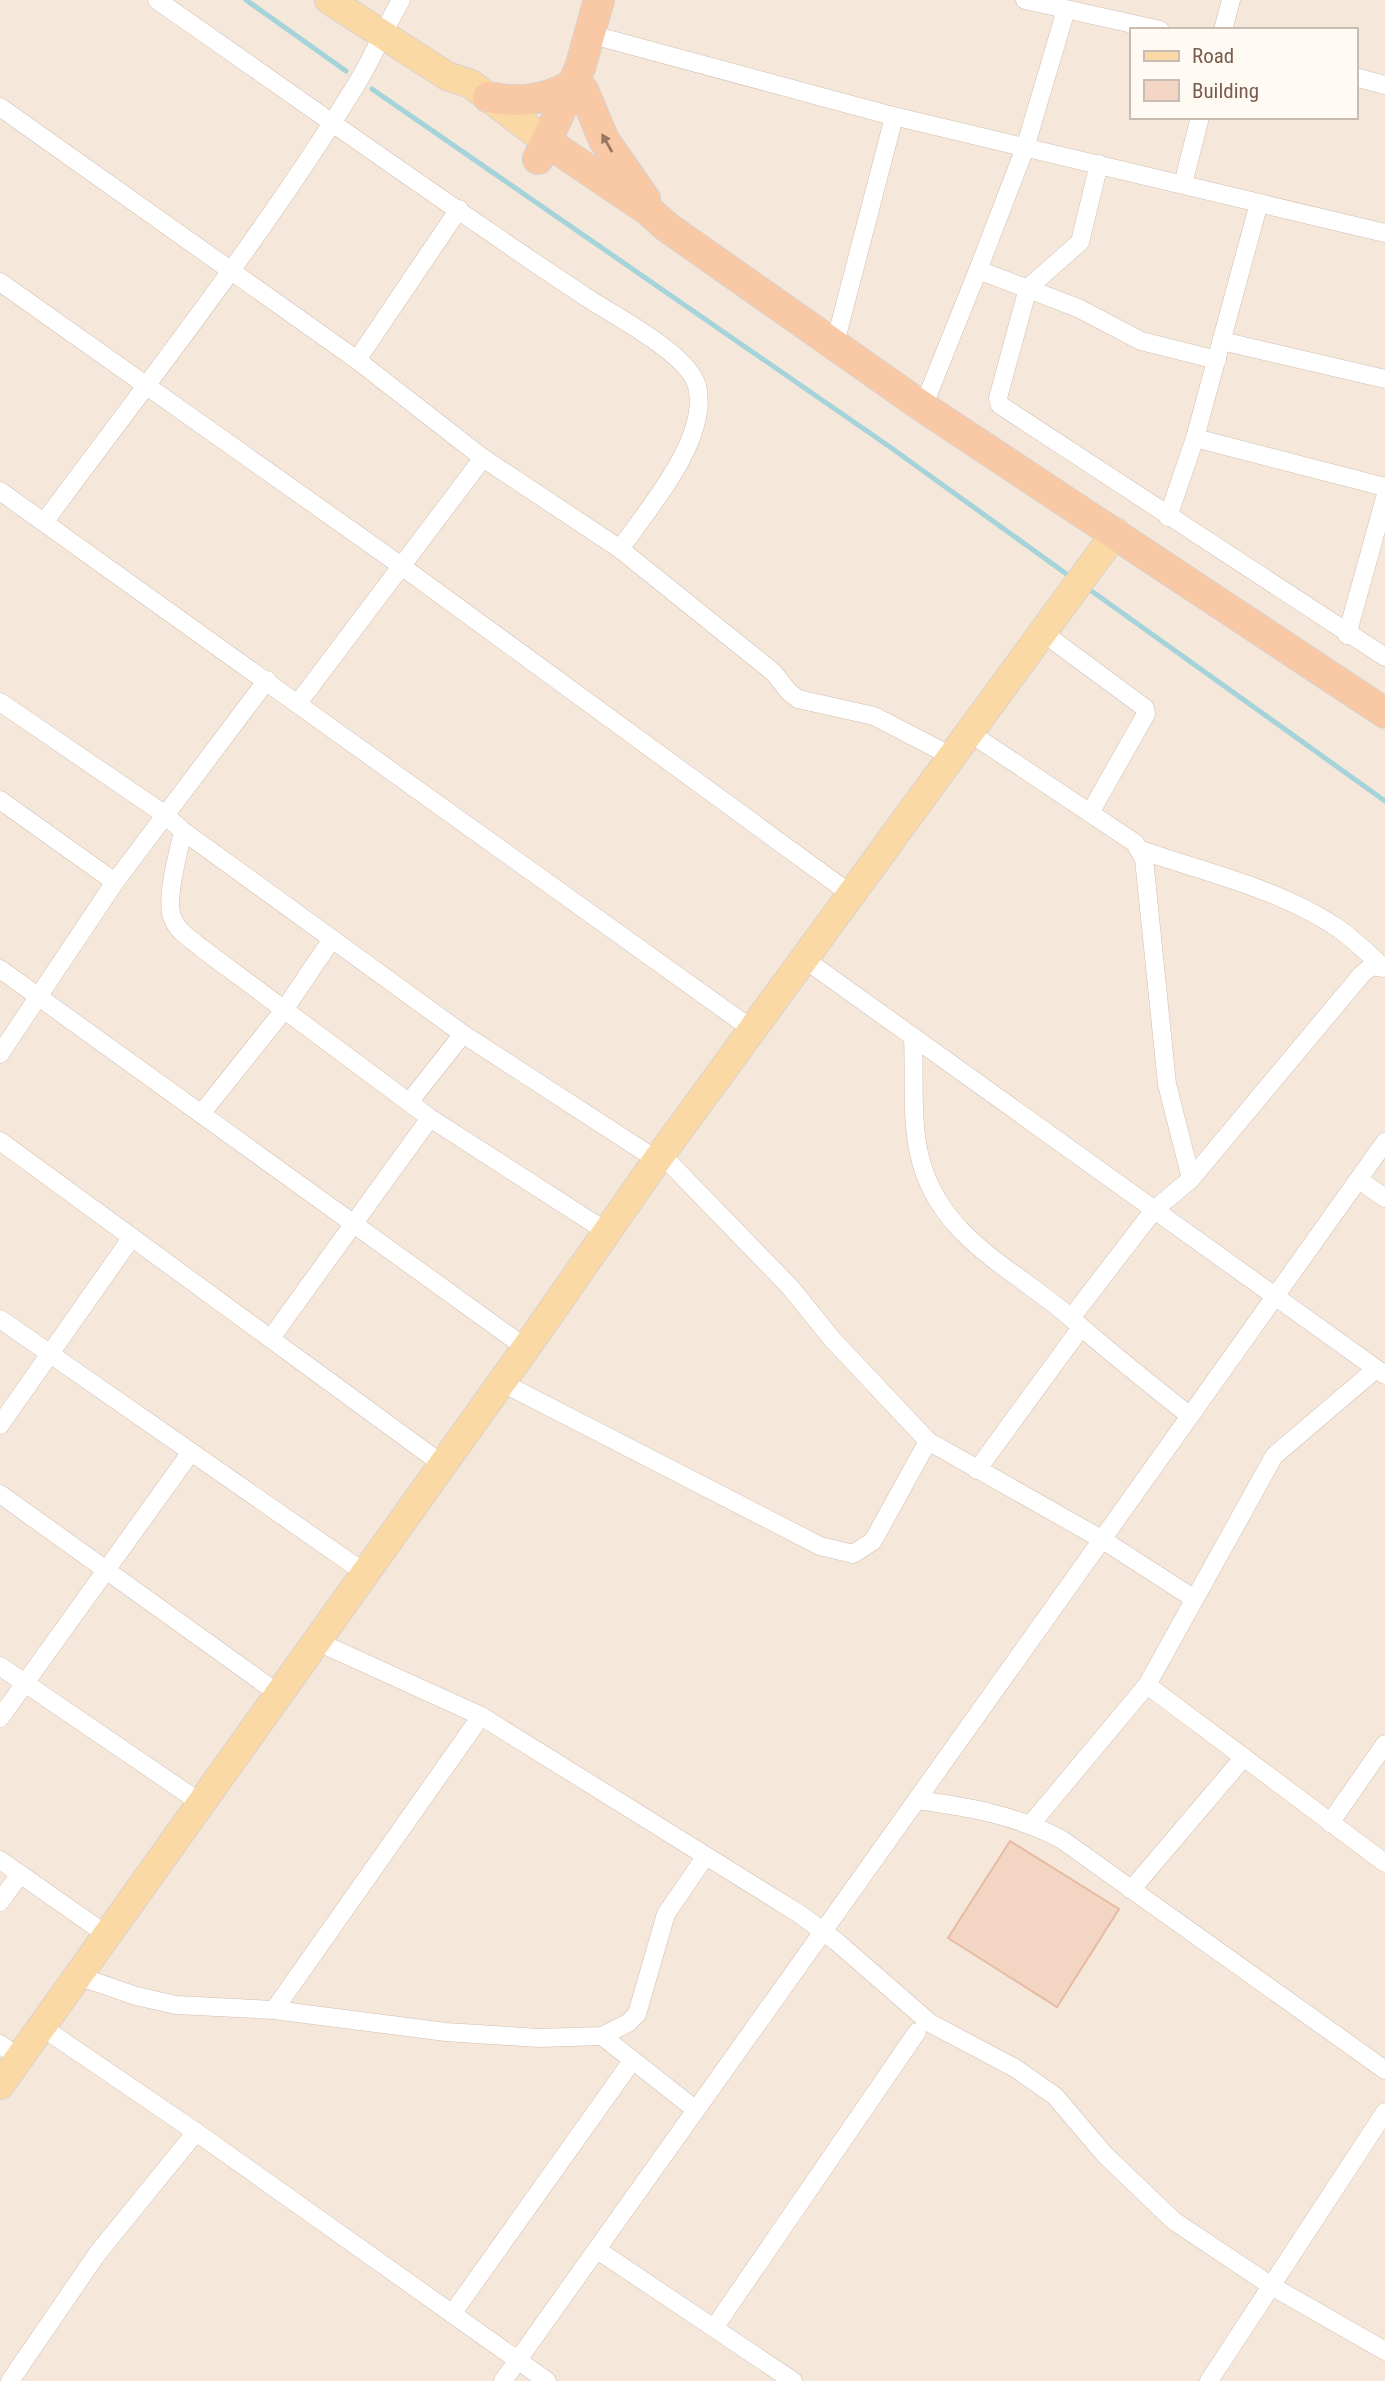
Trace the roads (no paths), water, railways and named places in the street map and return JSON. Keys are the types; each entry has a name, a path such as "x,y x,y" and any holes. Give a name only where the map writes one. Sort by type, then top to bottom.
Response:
{"highway":[{"path":"599,0 577,82 581,113 554,158 663,223 834,347 1385,713"},
{"path":"488,97 516,101 542,98 577,82"},
{"path":"577,82 604,139 663,223"}],"main road":[{"path":"329,0 447,76 471,84 554,158"},
{"path":"447,76 460,95 554,158"},
{"path":"0,2085 10,2051 42,2027 659,1157 1116,533"}],"street":[{"path":"157,0 662,347 691,373 697,385 699,404 691,442 620,549"},
{"path":"45,521 230,270 332,122 365,69 401,0"},
{"path":"1026,0 1151,28"},
{"path":"1224,28 1231,0"},
{"path":"923,407 1025,148 1066,10"},
{"path":"589,34 894,117 1385,233"},
{"path":"1357,78 1385,85"},
{"path":"0,107 357,360 483,458 620,549 773,672 798,699 874,716 953,757"},
{"path":"834,347 894,117"},
{"path":"1183,184 1199,119"},
{"path":"1098,164 1080,242 1028,288 998,398 1000,405 1347,635 1385,657"},
{"path":"1168,517 1195,439 1259,203"},
{"path":"357,360 459,209"},
{"path":"978,270 1103,319 1141,341 1217,360"},
{"path":"0,282 400,565 852,895"},
{"path":"1223,341 1385,379"},
{"path":"1195,439 1385,487"},
{"path":"298,703 483,458"},
{"path":"0,491 753,1030"},
{"path":"1347,635 1385,498"},
{"path":"1042,632 1145,708 1146,714 1090,813"},
{"path":"0,1054 115,882 267,680"},
{"path":"0,702 164,814 183,831 463,1034 659,1157 790,1287 832,1339 928,1441 1102,1540 1193,1598"},
{"path":"970,733 1141,850 1273,896 1314,915 1334,925 1384,967"},
{"path":"0,800 115,882"},
{"path":"183,831 171,904 171,915 177,926 204,950 430,1118 607,1232"},
{"path":"1141,850 1167,1084 1191,1179"},
{"path":"201,1114 284,1010 332,939"},
{"path":"803,958 1381,1372 1274,1456 1147,1685 1031,1824"},
{"path":"977,1469 1154,1210 1191,1179 1362,974 1372,966 1384,967"},
{"path":"0,969 526,1348"},
{"path":"410,1101 463,1034"},
{"path":"913,1037 920,1155 937,1201 962,1235 982,1252 1190,1416"},
{"path":"271,1338 430,1118"},
{"path":"0,1141 442,1464"},
{"path":"503,2381 599,2251 696,2110 1385,1142"},
{"path":"1359,1180 1385,1198"},
{"path":"0,1425 132,1237"},
{"path":"0,1319 365,1573"},
{"path":"500,1381 820,1546 853,1554 873,1541 928,1441"},
{"path":"0,1718 191,1452"},
{"path":"0,1494 279,1694"},
{"path":"316,1641 481,1716 823,1931 930,2023 1034,2079 1055,2096 1105,2155 1154,2204 1199,2238 1270,2284 1385,2351"},
{"path":"0,1667 201,1803"},
{"path":"1147,1685 1385,1863"},
{"path":"274,2010 481,1716"},
{"path":"1330,1823 1385,1745"},
{"path":"1131,1890 1244,1756"},
{"path":"917,1800 976,1808 1031,1824 1061,1839 1385,2070"},
{"path":"78,1976 136,1996 176,2005 274,2010 446,2032 539,2038 601,2036 628,2024 637,2014 666,1914 705,1857"},
{"path":"0,1860 107,1935"},
{"path":"0,1902 20,1874"},
{"path":"42,2027 196,2132 547,2381"},
{"path":"714,2328 917,2032"},
{"path":"601,2036 696,2110"},
{"path":"452,2314 632,2061"},
{"path":"1209,2381 1385,2112"},
{"path":"0,2374 10,2381 97,2254 196,2132"},
{"path":"599,2251 793,2381"}],"waterway":[{"path":"246,0 346,71"},
{"path":"372,89 890,447 1072,578"},
{"path":"1086,587 1385,801"}]}
